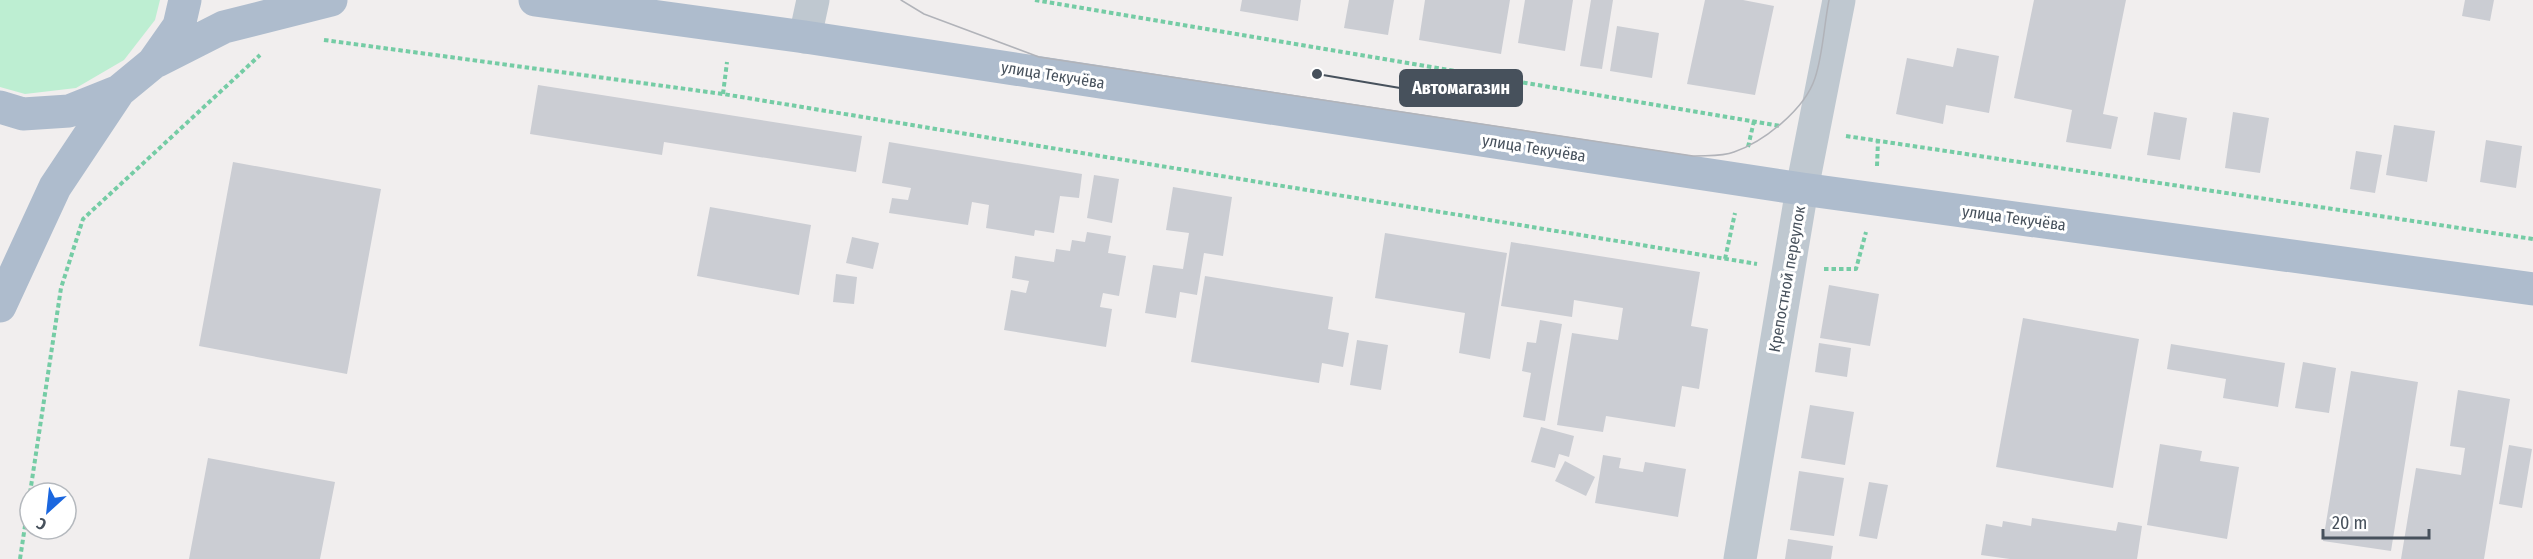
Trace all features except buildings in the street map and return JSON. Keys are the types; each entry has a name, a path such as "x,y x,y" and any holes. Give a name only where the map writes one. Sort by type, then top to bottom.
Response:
{"main road":[{"path":"153,63 179,26 185,0"},
{"path":"0,306 55,187 119,91 153,63 224,27 331,0"},
{"name":"улица Текучёва","path":"535,0 805,37 1802,189 2533,289"},
{"path":"0,107 23,114 69,111 119,91"}],"street":[{"path":"805,37 813,0"},
{"name":"Крепостной переулок","path":"1740,559 1802,189 1839,0"}],"path":[{"path":"314,38 723,94 1789,269 1856,269"},
{"path":"32,481 61,288 83,219 260,55 271,51"},
{"path":"20,559 23,541"}],"green space":[{"path":"0,0 160,0 155,20 124,60 76,88 25,94 0,87"}],"tram line":[{"path":"901,0 924,14 1039,57 1693,156 1724,155 1746,147 1758,141 1793,112 1810,90 1818,69 1829,0"}],"place":[{"name":"Автомагазин","path":"1317,74"}]}
